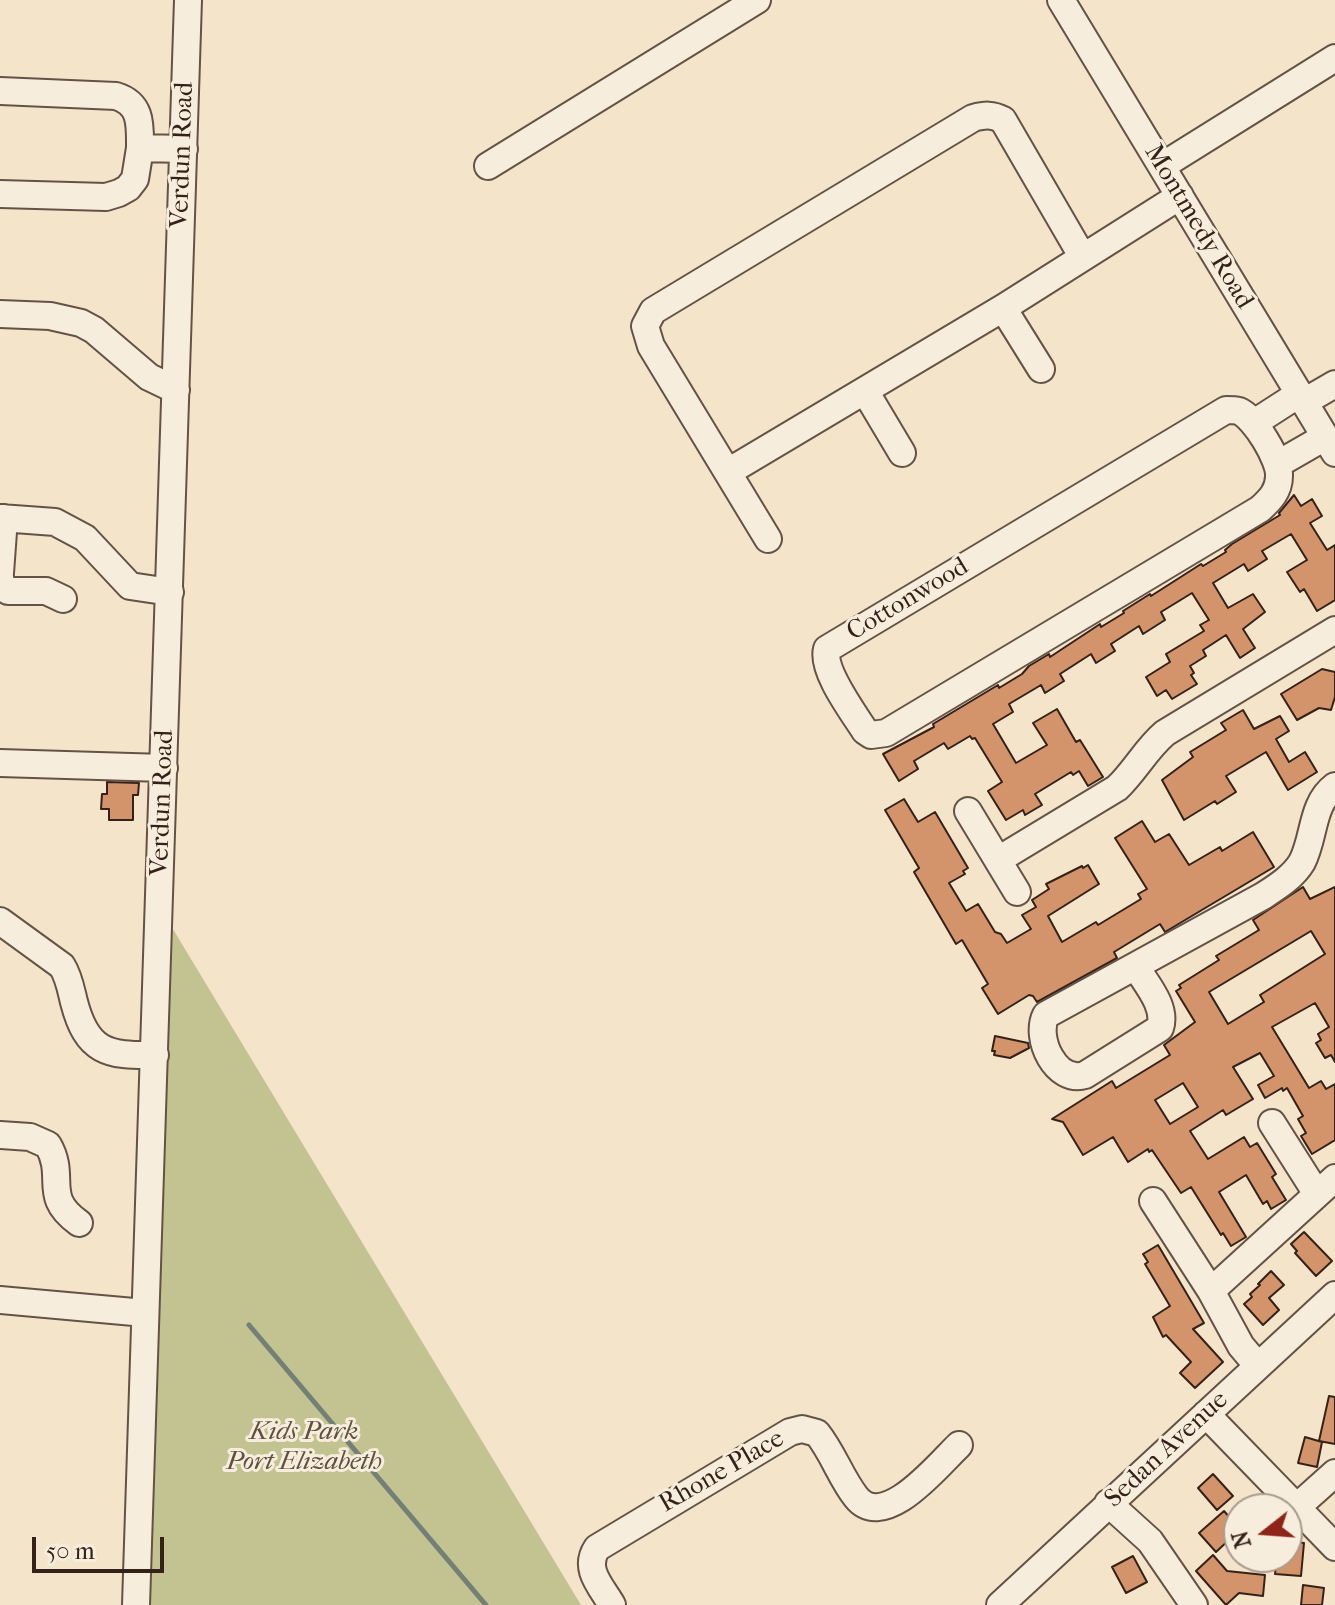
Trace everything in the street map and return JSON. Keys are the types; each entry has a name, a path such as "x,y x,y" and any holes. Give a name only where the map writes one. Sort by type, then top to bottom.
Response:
{"street":[{"name":"Verdun Road","path":"136,1605 188,0"},
{"path":"488,166 757,0"},
{"name":"Montmedy Road","path":"1061,0 1330,445"},
{"path":"1162,166 1335,58"},
{"path":"0,91 126,99 139,116 140,148 135,179 119,193 106,197 0,194"},
{"path":"768,539 651,346 645,326 653,311 982,115 993,115 1003,120 1082,256"},
{"path":"140,148 184,149"},
{"path":"728,472 1003,308 1180,196"},
{"path":"1003,308 1041,369"},
{"path":"0,314 50,316 81,323 101,335 149,377 176,390"},
{"path":"1330,445 1278,464 1254,423 1335,384"},
{"path":"865,391 902,453"},
{"name":"Cottonwood","path":"1254,423 1240,412 1226,410 1219,413 827,649 825,658 829,670 865,731 876,736 886,733 1260,509 1275,493 1279,479 1278,464"},
{"path":"63,599 46,591 8,591 1,584 2,518 55,522 85,538 130,586 170,592"},
{"path":"998,860 1117,788 1128,778 1150,745 1165,733 1335,630"},
{"path":"0,763 164,768"},
{"path":"1136,967 1160,1006 1163,1018 1160,1028 1085,1075 1071,1077 1065,1074 1042,1038 1041,1026 1046,1015 1263,896 1293,874 1305,855 1321,801 1335,786"},
{"path":"968,811 1017,892"},
{"path":"0,921 62,966 80,1024 100,1048 110,1053 155,1055"},
{"path":"1211,1291 1326,1186 1272,1123"},
{"path":"0,1135 30,1137 48,1145 56,1167 59,1207 79,1223"},
{"path":"1153,1201 1211,1291 1241,1346 1258,1366"},
{"name":"Sedan Avenue","path":"1000,1605 1335,1295"},
{"path":"0,1300 145,1313"},
{"path":"1206,1414 1283,1493"},
{"name":"Rhone Place","path":"612,1605 591,1569 592,1555 605,1541 790,1432 802,1429 817,1433 854,1495 867,1507 899,1501 959,1445"},
{"path":"1303,1502 1335,1473"},
{"path":"1108,1503 1150,1541 1194,1605"},
{"path":"1303,1513 1335,1547"}],"green space":[{"name":"Kids Park Port Elizabeth","path":"165,916 581,1605 143,1605"}],"building":[{"path":"1294,495 1301,506 1312,499 1322,516 1310,523 1327,550 1335,545 1335,600 1317,611 1304,589 1300,592 1287,572 1307,560 1291,534 1262,551 1267,559 1248,571 1244,564 1213,583 1228,608 1253,594 1265,612 1243,629 1255,648 1240,658 1226,635 1203,650 1206,656 1190,666 1197,684 1172,699 1166,690 1157,696 1146,677 1170,662 1166,654 1204,631 1200,625 1209,620 1192,593 1161,612 1165,620 1143,634 1139,626 1111,644 1115,651 1096,663 1091,654 1060,674 1064,681 1045,693 1041,685 1009,704 1013,712 993,724 1016,763 1047,745 1033,723 1057,709 1076,742 1080,740 1103,777 1088,786 1079,771 1073,775 1071,772 1035,794 1042,805 1025,815 1023,810 1006,820 988,791 1002,782 975,738 970,736 948,749 944,743 914,761 918,769 899,781 883,754 934,727 933,724 998,685 999,688 1049,654 1050,657 1150,594 1226,552 1232,544 1280,515"},
{"path":"1322,669 1335,672 1335,697 1331,710 1319,708 1297,720 1281,694"},
{"path":"1243,710 1254,729 1280,716 1289,731 1276,739 1289,762 1305,752 1317,772 1288,790 1266,752 1226,776 1236,792 1184,820 1162,780 1193,757 1190,752 1226,730 1221,723"},
{"path":"107,782 139,783 138,795 133,795 133,820 109,820 109,809 101,809 102,794 107,794"},
{"path":"904,799 918,822 935,812 968,868 963,871 965,874 949,883 966,911 978,904 995,932 1001,934 1007,943 1031,929 1022,915 1036,907 1032,900 1049,889 1046,884 1082,866 1088,865 1099,884 1048,916 1062,942 1141,899 1138,894 1147,889 1115,838 1142,821 1155,842 1169,834 1189,865 1220,847 1222,851 1253,832 1274,867 1165,932 1160,924 1114,952 1117,958 1037,1002 1029,995 998,1014 982,988 988,984 962,940 956,944 914,872 919,868 885,810"},
{"path":"1303,887 1310,899 1335,887 1335,1062 1331,1055 1325,1058 1316,1043 1321,1040 1318,1034 1329,1027 1315,1003 1272,1027 1309,1088 1321,1081 1326,1089 1335,1084 1335,1140 1312,1154 1301,1136 1306,1133 1298,1119 1303,1116 1287,1088 1265,1098 1258,1085 1274,1076 1260,1053 1233,1067 1253,1099 1226,1115 1223,1110 1190,1131 1208,1159 1244,1137 1250,1147 1257,1143 1276,1174 1272,1177 1286,1200 1271,1209 1267,1201 1263,1204 1246,1175 1219,1192 1246,1237 1231,1246 1191,1187 1181,1193 1152,1150 1149,1152 1148,1149 1128,1162 1113,1137 1083,1155 1063,1122 1052,1119 1112,1081 1116,1088 1170,1055 1164,1045 1195,1022 1176,991 1181,988 1179,985 1219,960 1216,956 1259,930 1253,920","holes":["1311,931 1325,954 1260,995 1264,1002 1228,1024 1209,992","1183,1083 1198,1107 1170,1124 1155,1100"]},
{"path":"995,1036 1028,1043 1029,1048 1010,1058 994,1055"},
{"path":"1304,1232 1332,1261 1316,1276 1291,1244"},
{"path":"1158,1245 1204,1323 1193,1329 1223,1362 1195,1388 1180,1373 1191,1362 1166,1335 1163,1337 1153,1317 1170,1306 1145,1264 1148,1262 1143,1254"},
{"path":"1271,1271 1284,1285 1269,1298 1279,1310 1263,1325 1244,1304"},
{"path":"1329,1396 1335,1397 1335,1444 1319,1441"},
{"path":"1305,1437 1322,1442 1317,1467 1298,1463"},
{"path":"1213,1474 1230,1493 1223,1493 1223,1505 1217,1510 1198,1488"},
{"path":"1223,1512 1223,1545 1216,1552 1199,1533"},
{"path":"1213,1555 1223,1566 1223,1573 1265,1575 1263,1596 1239,1593 1226,1605 1196,1571"},
{"path":"1133,1556 1147,1582 1126,1593 1112,1567"},
{"path":"1275,1573 1301,1573 1301,1576"},
{"path":"1303,1585 1324,1588 1322,1605 1301,1605"}],"waterway":[{"path":"249,1325 486,1605"}]}
